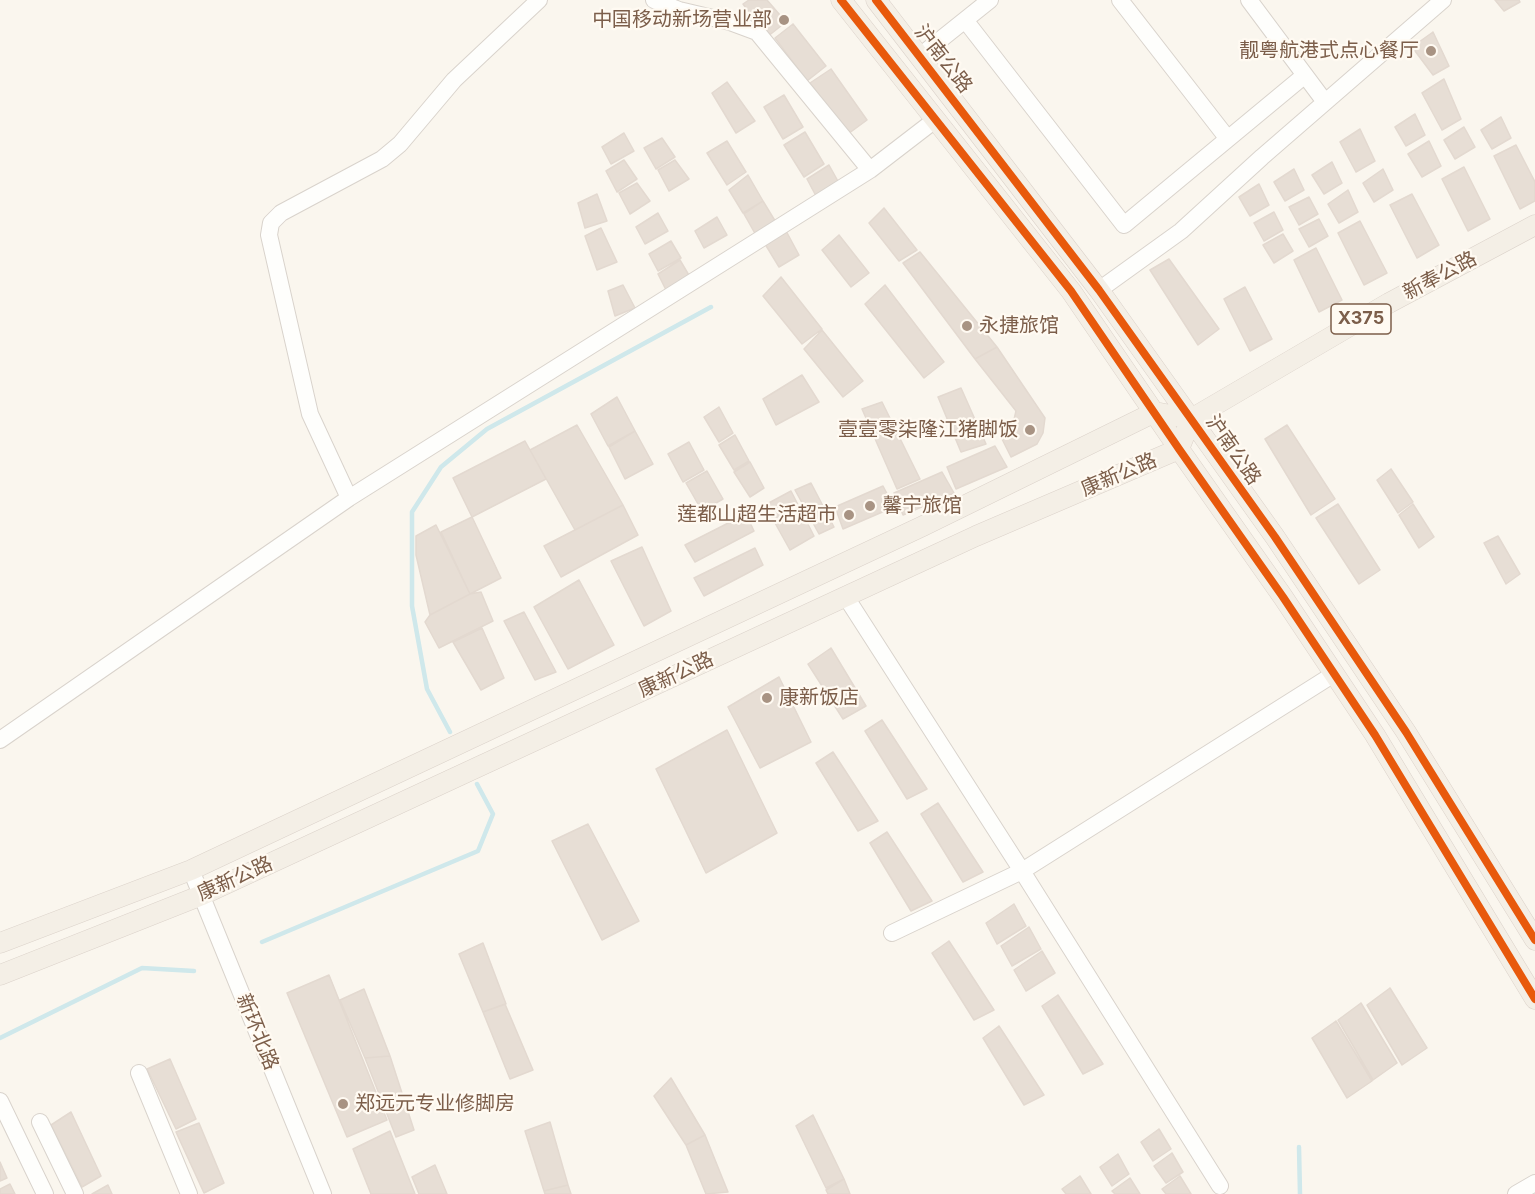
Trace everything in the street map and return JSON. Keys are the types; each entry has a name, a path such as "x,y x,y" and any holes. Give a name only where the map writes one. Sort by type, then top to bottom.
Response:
{"main road":[{"path":"841,0 1071,291 1375,735 1535,999"},
{"name":"沪南公路","path":"882,2 920,56 1099,290 1275,537 1406,732 1535,940"},
{"name":"新奉公路","path":"1191,419 1389,303 1535,225"},
{"path":"1155,412 1191,419"},
{"name":"康新公路","path":"0,943 191,870 913,531 1155,412"},
{"name":"康新公路","path":"0,975 202,895 976,537 1179,449 1191,419"}],"street":[{"path":"349,498 310,414 269,235 271,223 281,213 382,159 400,144 453,80 539,0"},
{"path":"654,0 679,10 730,22 757,32 870,170"},
{"path":"920,56 990,0"},
{"path":"1120,0 1227,139"},
{"path":"1249,0 1325,102"},
{"path":"1099,290 1181,231 1443,0"},
{"path":"965,20 1124,225 1305,75"},
{"path":"0,740 349,498 870,170 935,120"},
{"path":"846,597 1220,1186"},
{"path":"892,933 1022,871 1334,674"},
{"name":"新环北路","path":"191,870 323,1194"},
{"path":"139,1073 189,1194"},
{"path":"0,1101 45,1194"},
{"path":"40,1122 75,1194"},
{"path":"1516,1194 1535,1183"}],"building":[{"path":"749,0 767,0 786,22 767,37 743,4"},
{"path":"1495,0 1519,0 1520,2 1504,11"},
{"path":"793,24 826,66 807,81 775,38"},
{"path":"1433,32 1449,66 1433,75 1412,47"},
{"path":"831,69 867,120 848,134 810,83"},
{"path":"1444,79 1461,119 1442,130 1422,93"},
{"path":"727,82 755,121 736,133 712,93"},
{"path":"784,95 803,127 783,139 764,107"},
{"path":"1415,114 1425,135 1406,146 1395,127"},
{"path":"1501,117 1511,138 1492,149 1481,130"},
{"path":"1464,127 1475,147 1455,159 1444,140"},
{"path":"1360,129 1375,161 1356,172 1340,142"},
{"path":"805,132 824,164 804,177 784,145"},
{"path":"624,133 634,151 611,164 602,147"},
{"path":"662,138 675,157 656,169 644,148"},
{"path":"727,141 746,172 727,185 707,153"},
{"path":"1429,141 1441,166 1422,177 1408,154"},
{"path":"1516,145 1535,182 1535,201 1520,209 1494,156"},
{"path":"624,160 637,179 617,192 606,171"},
{"path":"675,160 689,179 669,191 658,170"},
{"path":"1332,162 1342,183 1324,194 1312,175"},
{"path":"829,165 839,183 816,196 807,179"},
{"path":"1464,167 1490,219 1468,231 1442,179"},
{"path":"1294,169 1304,190 1285,201 1274,182"},
{"path":"1383,169 1393,190 1374,202 1363,183"},
{"path":"748,175 763,201 743,213 729,190"},
{"path":"637,183 650,201 630,214 619,193"},
{"path":"1259,184 1269,205 1250,216 1239,197"},
{"path":"1348,190 1358,212 1339,223 1328,204"},
{"path":"597,194 607,221 585,228 578,203"},
{"path":"1412,194 1439,245 1417,258 1390,205"},
{"path":"1309,197 1318,214 1299,225 1289,207"},
{"path":"763,201 777,224 757,237 744,214"},
{"path":"884,208 917,250 899,261 869,223"},
{"path":"1274,212 1283,230 1264,241 1254,223"},
{"path":"658,213 668,231 645,244 636,227"},
{"path":"717,217 727,235 704,248 695,231"},
{"path":"1319,219 1328,236 1309,247 1299,229"},
{"path":"1360,221 1387,273 1364,285 1338,233"},
{"path":"601,228 617,262 597,270 585,236"},
{"path":"785,229 799,255 779,267 765,244"},
{"path":"1283,234 1293,251 1274,263 1263,245"},
{"path":"839,235 869,273 851,287 822,250"},
{"path":"671,241 681,258 658,271 649,254"},
{"path":"1316,248 1342,300 1319,312 1294,260"},
{"path":"920,252 997,347 975,359 903,263"},
{"path":"1169,259 1219,329 1198,345 1150,270"},
{"path":"680,260 690,277 666,290 658,274"},
{"path":"781,277 822,329 802,344 763,296"},
{"path":"623,285 635,308 615,316 608,291"},
{"path":"885,285 944,362 924,378 865,304"},
{"path":"1245,287 1272,339 1250,351 1224,299"},
{"path":"822,330 863,381 843,397 804,349"},
{"path":"997,347 1045,418 1043,433 1037,444 1011,457 1001,437 1011,432 1016,411 975,359"},
{"path":"802,375 819,402 776,425 763,399"},
{"path":"961,388 986,444 961,452 938,397"},
{"path":"617,397 635,431 608,446 591,414"},
{"path":"882,402 920,479 897,489 862,409"},
{"path":"719,407 733,433 719,442 704,417"},
{"path":"577,425 623,505 575,530 530,450"},
{"path":"1287,425 1335,499 1311,515 1265,439"},
{"path":"635,431 653,464 625,479 609,447"},
{"path":"735,435 749,461 734,470 719,445"},
{"path":"525,441 546,479 472,517 453,478"},
{"path":"689,442 704,470 683,482 668,454"},
{"path":"995,446 1007,467 956,489 947,467"},
{"path":"750,462 764,488 750,497 734,472"},
{"path":"1391,469 1413,502 1398,513 1377,480"},
{"path":"707,471 723,499 702,511 686,483"},
{"path":"942,472 954,493 903,515 894,493"},
{"path":"811,483 834,527 819,534 795,490"},
{"path":"883,486 894,507 843,529 835,507"},
{"path":"791,491 814,536 790,550 765,505"},
{"path":"1338,504 1380,570 1359,584 1316,518"},
{"path":"1413,504 1434,537 1419,548 1399,515"},
{"path":"623,505 638,535 561,577 544,546"},
{"path":"746,514 754,531 695,562 685,545"},
{"path":"472,517 501,578 470,594 441,532"},
{"path":"436,525 470,594 430,615 416,555 416,536"},
{"path":"1498,536 1520,574 1506,584 1484,543"},
{"path":"642,547 671,611 644,626 611,561"},
{"path":"755,548 763,565 704,596 694,578"},
{"path":"579,580 614,645 568,669 534,607"},
{"path":"481,592 493,621 439,648 425,622 430,615 470,594"},
{"path":"524,612 556,672 535,680 504,621"},
{"path":"482,628 504,678 481,690 453,642"},
{"path":"831,648 866,706 843,719 808,664"},
{"path":"779,677 811,742 760,768 728,707"},
{"path":"882,720 927,789 907,799 865,731"},
{"path":"727,730 777,833 706,873 656,769"},
{"path":"833,752 878,821 858,831 816,763"},
{"path":"938,803 983,872 963,882 921,814"},
{"path":"588,824 639,921 602,940 552,841"},
{"path":"887,832 932,901 911,911 870,843"},
{"path":"1014,904 1026,926 997,944 986,923"},
{"path":"1029,927 1041,949 1012,966 1001,946"},
{"path":"949,941 994,1010 974,1020 932,953"},
{"path":"483,943 506,1004 483,1012 459,954"},
{"path":"1042,951 1055,973 1026,991 1014,970"},
{"path":"329,975 387,1120 347,1137 287,993"},
{"path":"1390,988 1427,1048 1402,1065 1367,1005"},
{"path":"364,989 390,1056 365,1058 340,1000"},
{"path":"1058,995 1103,1064 1083,1074 1042,1006"},
{"path":"1361,1003 1397,1063 1373,1080 1338,1020"},
{"path":"505,1004 533,1070 510,1079 483,1012"},
{"path":"1336,1021 1372,1081 1347,1098 1312,1038"},
{"path":"999,1026 1044,1095 1024,1105 983,1038"},
{"path":"390,1056 414,1130 396,1137 365,1058"},
{"path":"170,1059 196,1119 176,1129 147,1069"},
{"path":"671,1078 705,1135 686,1145 654,1096"},
{"path":"71,1112 101,1176 82,1187 51,1125"},
{"path":"813,1115 844,1179 826,1188 796,1126"},
{"path":"550,1122 568,1185 544,1191 525,1131"},
{"path":"199,1123 224,1183 204,1193 176,1132"},
{"path":"1159,1129 1171,1149 1153,1161 1141,1142"},
{"path":"390,1131 415,1194 371,1194 353,1149"},
{"path":"705,1135 728,1192 706,1194 686,1145"},
{"path":"1172,1153 1183,1172 1166,1183 1154,1166"},
{"path":"1118,1154 1129,1174 1112,1186 1100,1167"},
{"path":"0,1162 7,1178 0,1181"},
{"path":"435,1165 447,1194 419,1194 412,1177"},
{"path":"1080,1176 1091,1194 1066,1194 1062,1189"},
{"path":"1180,1176 1191,1194 1166,1194 1162,1189"},
{"path":"1130,1178 1140,1194 1115,1194 1112,1191"},
{"path":"844,1179 850,1194 828,1194 826,1190"},
{"path":"10,1184 15,1194 0,1194 0,1189"},
{"path":"108,1185 112,1194 92,1194"},
{"path":"568,1185 571,1194 545,1194 544,1191"}],"waterway":[{"path":"450,732 427,689 412,606 412,512 441,467 487,429 711,307"},
{"path":"262,942 478,851 493,814 477,784"},
{"path":"0,1038 142,968 194,971"},
{"path":"1299,1147 1300,1194"}],"cycle path":[{"path":"841,0 1071,291 1283,597 1375,735 1535,999"},
{"path":"876,0 1099,290 1275,537 1406,732 1535,940"}],"place":[{"name":"中国移动新场营业部","path":"784,20"},
{"name":"靓粤航港式点心餐厅","path":"1431,51"},
{"name":"永捷旅馆","path":"967,326"},
{"name":"壹壹零柒隆江猪脚饭","path":"1030,430"},
{"name":"馨宁旅馆","path":"870,506"},
{"name":"莲都山超生活超市","path":"849,515"},
{"name":"康新饭店","path":"767,698"},
{"name":"郑远元专业修脚房","path":"343,1104"}]}
